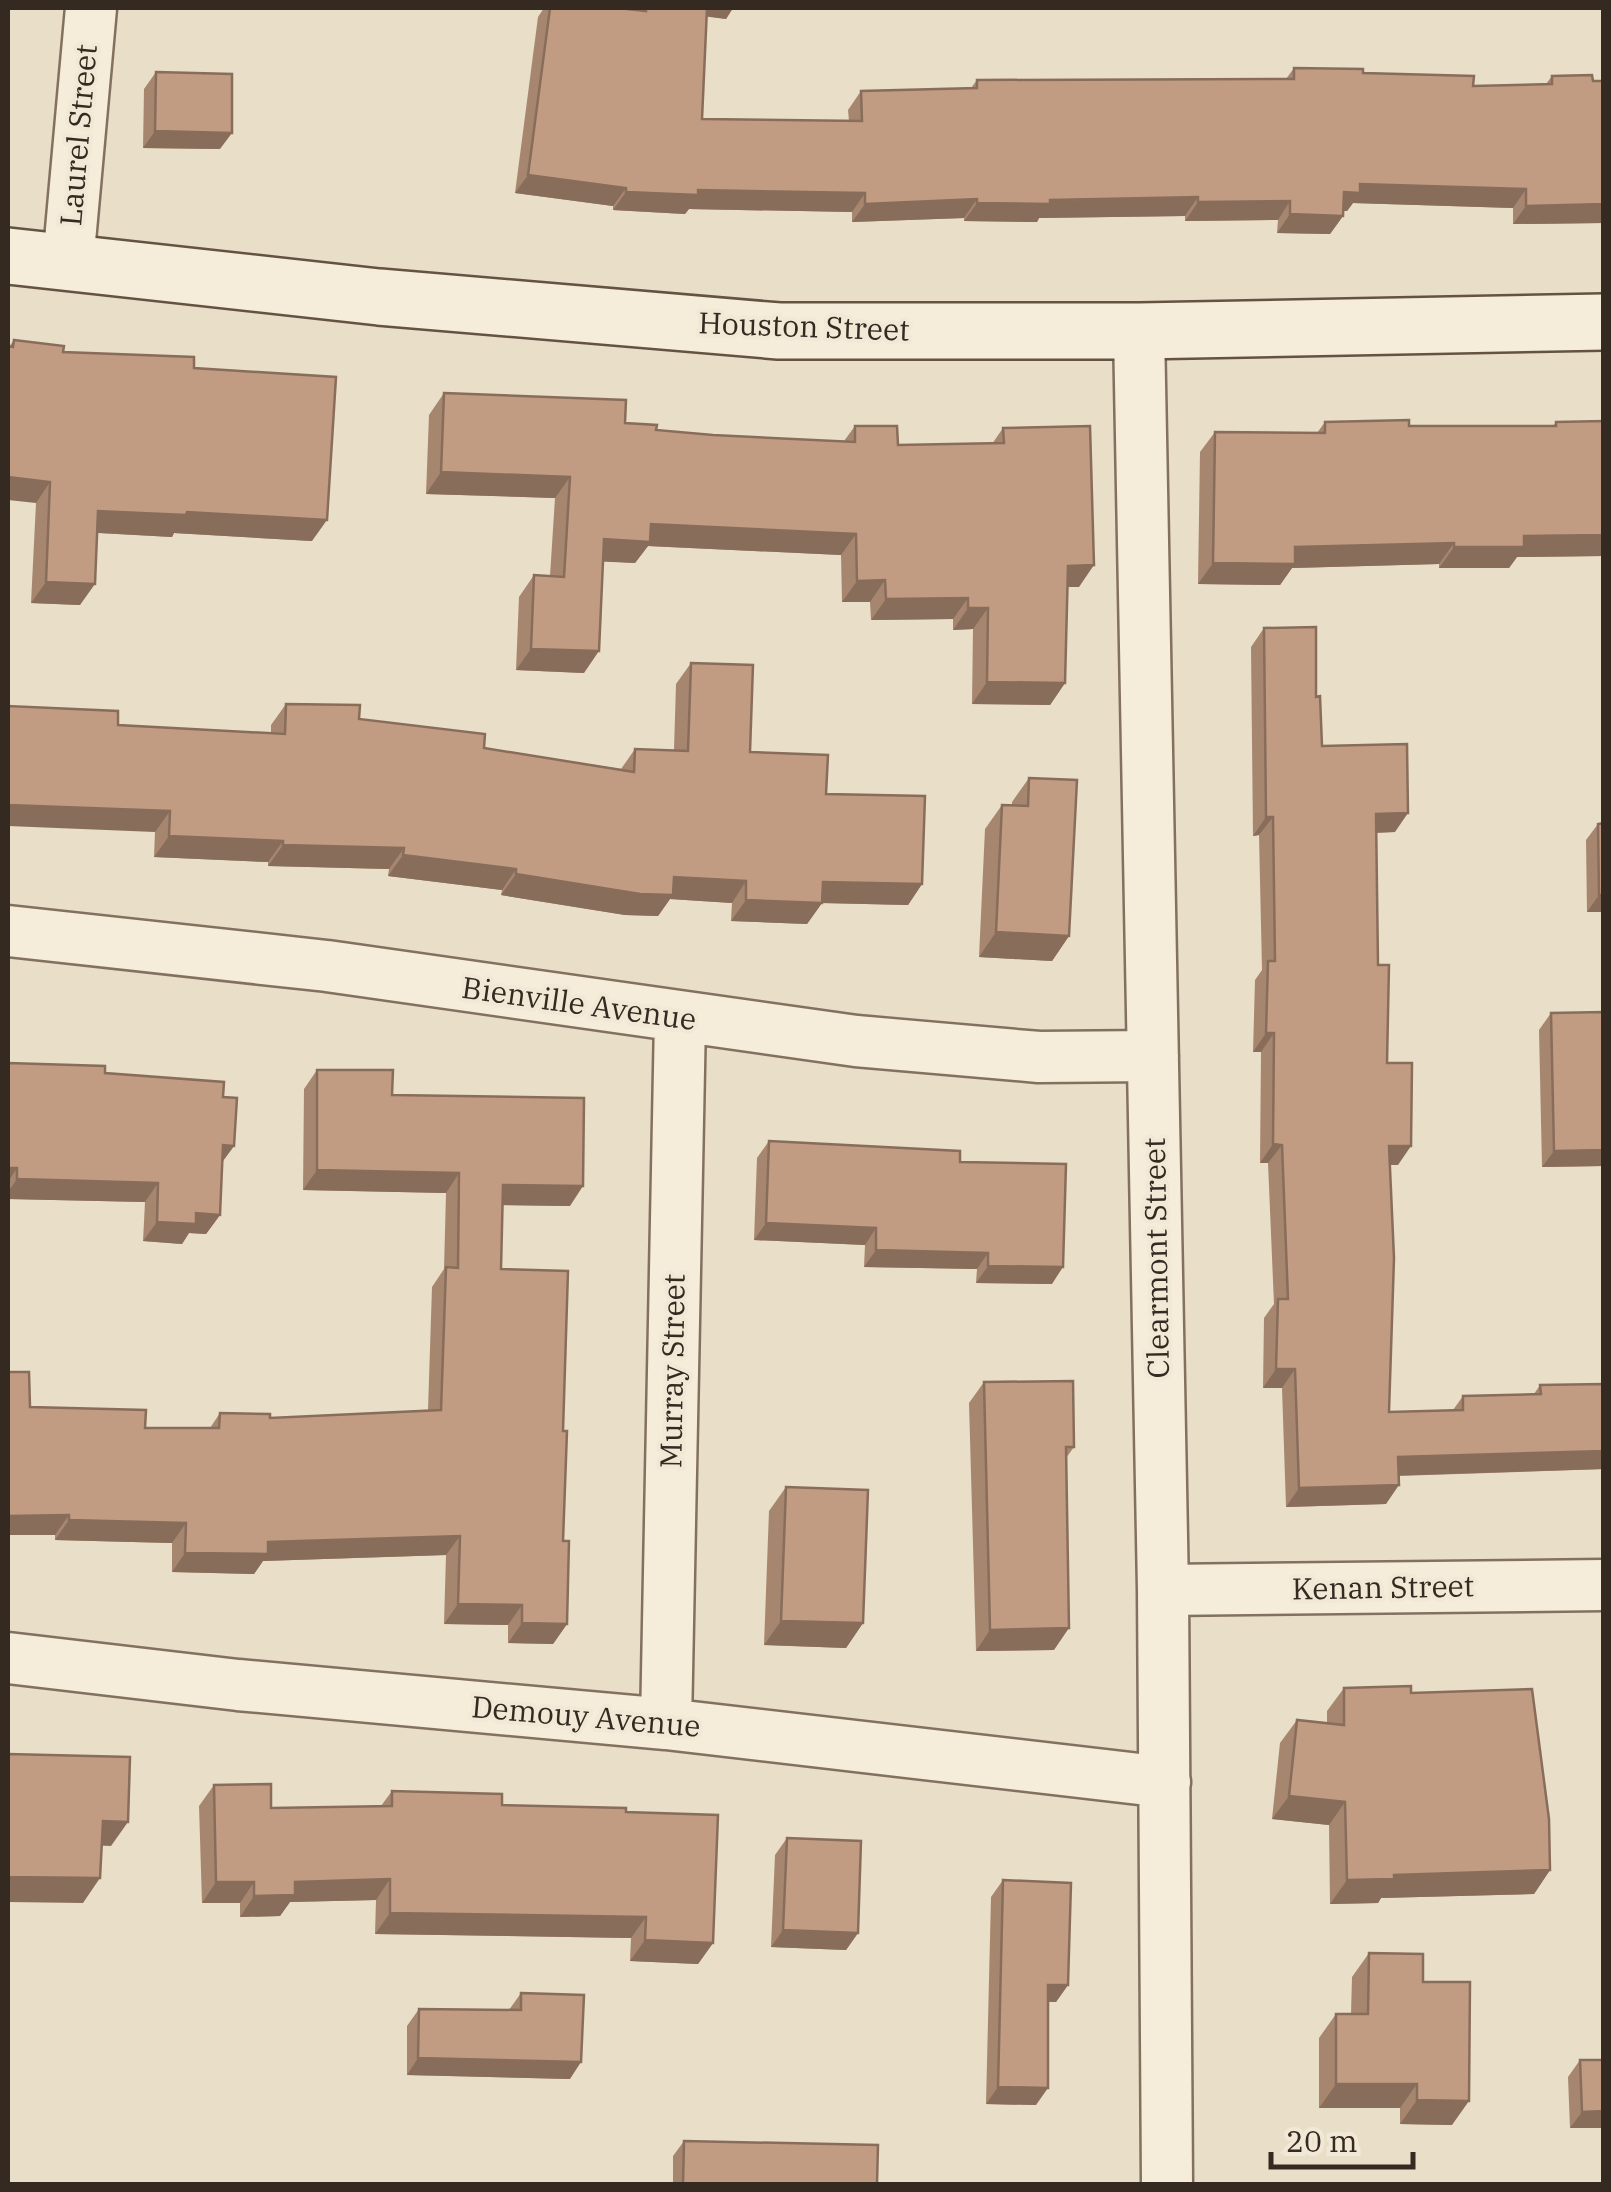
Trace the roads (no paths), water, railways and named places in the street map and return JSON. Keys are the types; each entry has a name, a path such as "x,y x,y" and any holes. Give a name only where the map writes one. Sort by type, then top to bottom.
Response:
{"street":[{"name":"Laurel Street","path":"68,263 91,8"},
{"name":"Houston Street","path":"8,256 379,297 779,332 1139,331 1604,322"},
{"name":"Clearmont Street","path":"1139,331 1163,1590 1167,2184"},
{"name":"Bienville Avenue","path":"8,930 328,966 856,1042 1039,1056 1153,1056"},
{"name":"Murray Street","path":"666,1724 680,1019"},
{"name":"Kenan Street","path":"1163,1590 1604,1585"},
{"name":"Demouy Avenue","path":"8,1658 666,1724 1165,1782"}]}
